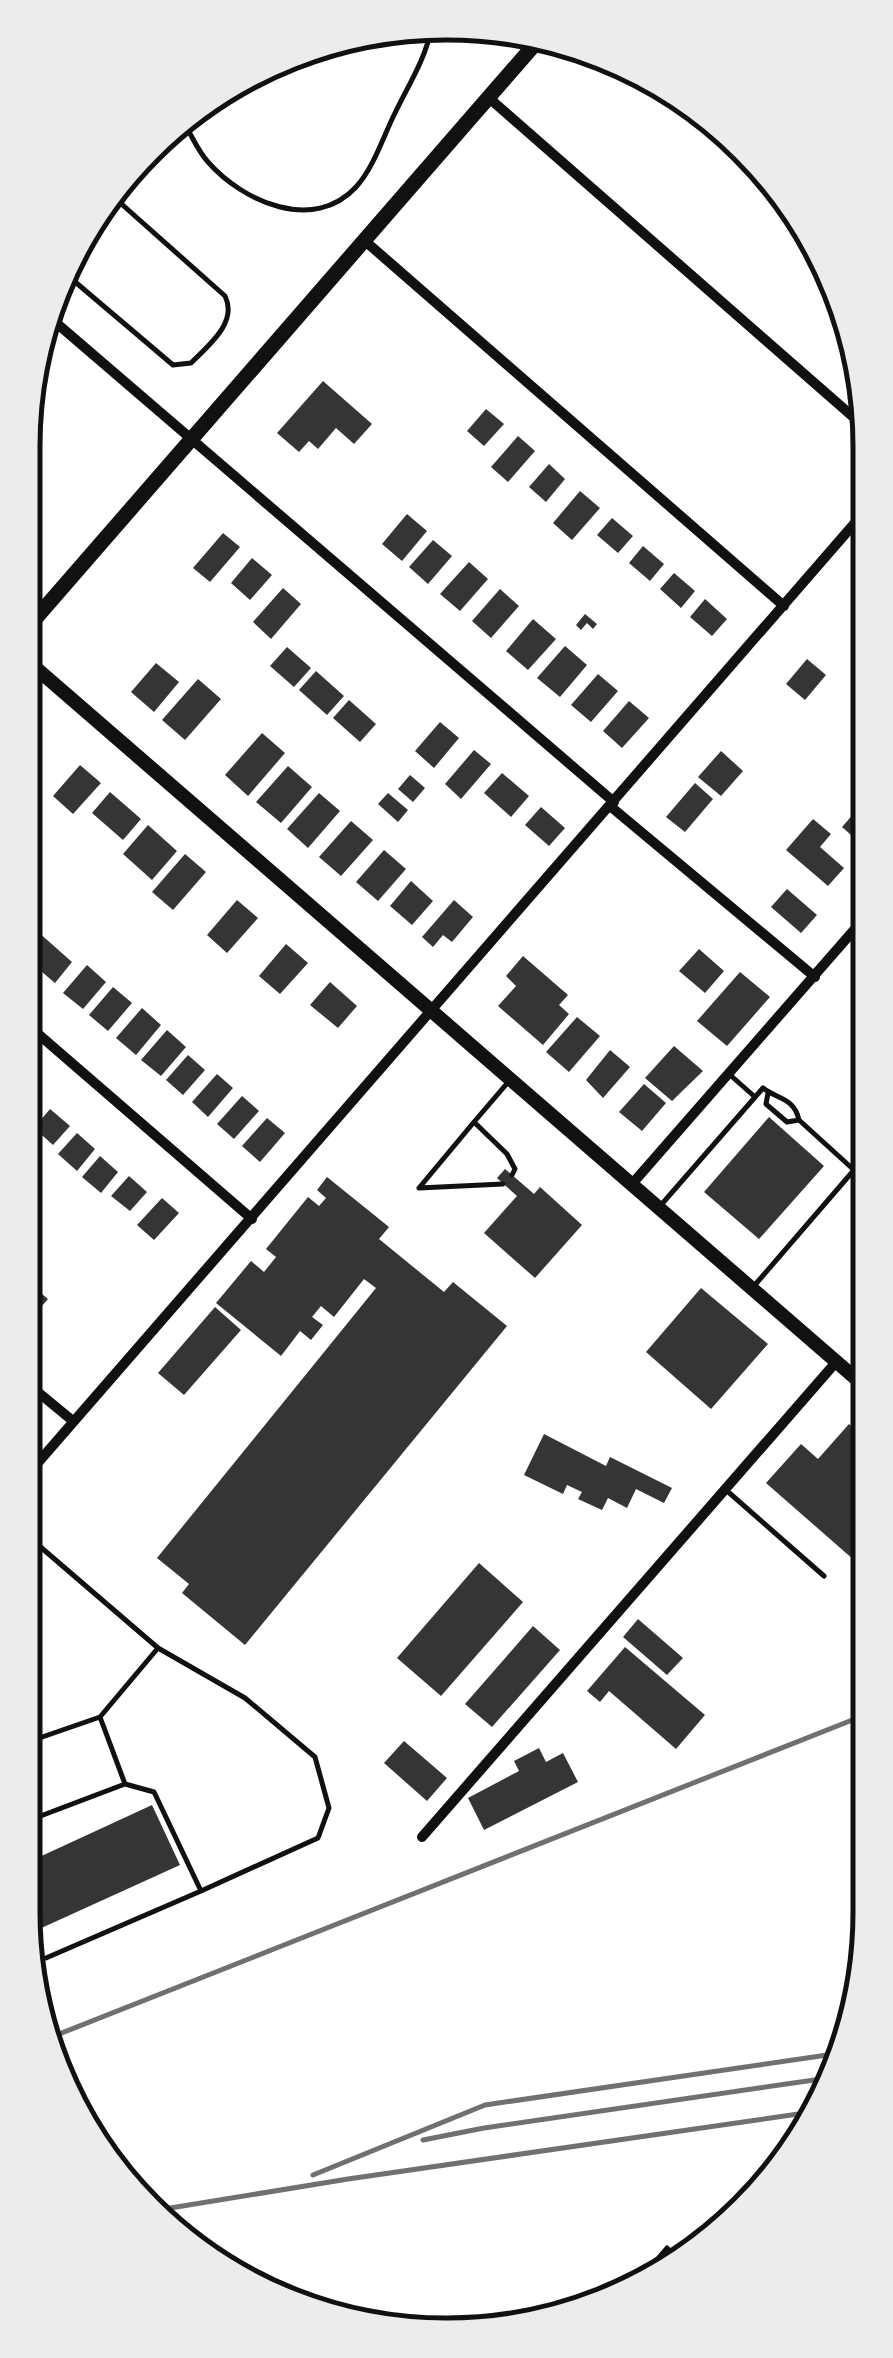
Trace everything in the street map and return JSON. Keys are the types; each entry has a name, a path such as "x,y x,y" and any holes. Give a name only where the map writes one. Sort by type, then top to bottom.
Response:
{"main road":[{"path":"40,614 531,49"}],"street":[{"path":"488,98 852,416"},
{"path":"366,241 784,606"},
{"path":"59,325 815,977"},
{"path":"40,1460 853,525"},
{"path":"40,672 853,1376"},
{"path":"632,1184 853,932"},
{"path":"40,1036 252,1219"},
{"path":"422,1836 837,1361"},
{"path":"40,1393 73,1421"}],"lane":[{"path":"188,133 208,162 246,192 289,209 312,210 330,205 352,190 367,170 428,41"},
{"path":"75,282 173,365 191,362 228,320 230,308 225,296 121,203"},
{"path":"730,1074 755,1097"},
{"path":"503,1184 419,1188 511,1078"},
{"path":"659,1207 763,1088 768,1093 777,1093 797,1110 799,1120 853,1169"},
{"path":"768,1093 766,1104 788,1122 799,1120"},
{"path":"474,1122 507,1154 515,1169 512,1175"},
{"path":"752,1288 853,1171"},
{"path":"724,1488 824,1576"},
{"path":"40,1547 158,1648 246,1698 315,1756 329,1808 318,1838 46,1958"},
{"path":"40,1738 100,1717 158,1648"},
{"path":"100,1717 125,1784"},
{"path":"40,1816 125,1784 154,1792 200,1891"}],"building":[{"path":"323,381 372,424 354,444 336,428 318,449 309,441 299,452 277,433"},
{"path":"486,409 504,424 484,446 467,431"},
{"path":"518,436 535,451 508,482 491,467"},
{"path":"549,464 565,479 546,502 529,487"},
{"path":"580,491 600,508 572,540 553,523"},
{"path":"407,514 427,531 402,561 382,544"},
{"path":"612,518 633,536 618,553 597,535"},
{"path":"223,533 240,547 210,582 193,568"},
{"path":"433,540 452,556 428,584 409,567"},
{"path":"643,546 664,564 650,581 629,563"},
{"path":"252,558 272,575 250,600 231,583"},
{"path":"469,562 488,579 460,611 440,594"},
{"path":"674,573 695,591 681,608 660,589"},
{"path":"283,588 301,604 271,639 253,622"},
{"path":"500,589 519,606 491,638 472,621"},
{"path":"705,599 727,619 712,636 690,617"},
{"path":"585,614 597,624 593,629 587,623 581,630 576,625"},
{"path":"533,619 556,639 528,670 506,651"},
{"path":"565,646 587,665 560,697 537,678"},
{"path":"287,647 311,668 294,687 270,666"},
{"path":"807,659 826,675 805,700 786,684"},
{"path":"156,663 179,682 154,712 131,692"},
{"path":"316,671 344,696 327,715 299,690"},
{"path":"598,674 618,691 591,722 571,705"},
{"path":"198,679 221,699 185,740 162,720"},
{"path":"349,700 376,724 360,742 333,718"},
{"path":"629,701 649,718 622,748 603,731"},
{"path":"440,722 459,738 434,768 415,751"},
{"path":"262,733 285,753 248,796 225,775"},
{"path":"474,750 491,764 461,799 445,784"},
{"path":"721,751 743,771 721,796 698,777"},
{"path":"80,765 101,783 73,814 53,796"},
{"path":"288,766 312,787 281,823 256,802"},
{"path":"502,773 529,796 511,817 484,793"},
{"path":"410,775 425,788 413,802 398,789"},
{"path":"695,783 713,799 685,832 666,817"},
{"path":"110,792 141,819 123,840 92,813"},
{"path":"319,793 340,811 308,848 287,829"},
{"path":"388,793 408,810 398,822 378,804"},
{"path":"541,807 565,828 549,846 525,825"},
{"path":"853,814 853,837 842,827"},
{"path":"813,819 831,834 820,847 844,868 828,886 786,850"},
{"path":"351,821 373,840 341,876 319,857"},
{"path":"148,825 177,851 152,880 123,854"},
{"path":"384,850 406,869 378,901 356,882"},
{"path":"185,854 206,872 173,910 152,892"},
{"path":"411,881 433,901 412,925 390,906"},
{"path":"787,889 817,915 801,933 771,907"},
{"path":"237,900 258,918 227,953 207,935"},
{"path":"454,900 473,917 452,942 443,935 433,947 422,937"},
{"path":"40,934 72,962 55,983 40,970"},
{"path":"286,944 308,963 280,994 259,976"},
{"path":"699,949 724,971 705,993 679,971"},
{"path":"523,956 568,995 559,1005 569,1014 543,1045 498,1006 516,986 506,976"},
{"path":"87,965 106,982 83,1009 63,993"},
{"path":"740,972 770,997 727,1046 697,1021"},
{"path":"330,982 357,1006 338,1028 310,1005"},
{"path":"113,987 132,1003 108,1031 89,1015"},
{"path":"142,1008 161,1025 136,1055 116,1038"},
{"path":"577,1017 600,1036 569,1072 546,1052"},
{"path":"167,1030 186,1047 161,1076 141,1060"},
{"path":"674,1046 703,1071 672,1101 645,1078"},
{"path":"610,1050 630,1067 603,1098 586,1080"},
{"path":"188,1055 205,1070 183,1095 166,1080"},
{"path":"217,1074 233,1088 208,1117 192,1102"},
{"path":"644,1084 666,1103 642,1131 619,1112"},
{"path":"242,1096 259,1111 234,1139 217,1124"},
{"path":"50,1109 70,1126 53,1145 40,1133 40,1121"},
{"path":"769,1117 824,1166 759,1239 704,1192"},
{"path":"267,1118 285,1133 260,1162 242,1146"},
{"path":"77,1133 95,1149 77,1171 58,1154"},
{"path":"100,1156 118,1172 101,1193 82,1177"},
{"path":"505,1169 534,1194 540,1187 582,1225 535,1278 484,1233 517,1196 497,1178"},
{"path":"129,1176 147,1192 130,1211 111,1196"},
{"path":"327,1177 389,1227 379,1239 444,1292 453,1282 507,1326 245,1645 182,1593 189,1584 157,1558 376,1288 364,1279 334,1317 321,1306 312,1317 323,1325 311,1340 300,1331 281,1356 216,1303 251,1261 264,1272 276,1257 266,1249 308,1197 319,1206 326,1198 317,1190"},
{"path":"162,1198 179,1213 154,1240 137,1225"},
{"path":"701,1288 768,1344 711,1409 646,1352"},
{"path":"40,1292 48,1299 40,1308"},
{"path":"215,1307 241,1330 184,1395 158,1373"},
{"path":"849,1424 853,1428 853,1559 766,1483 801,1444 818,1459"},
{"path":"544,1434 606,1466 610,1457 672,1488 664,1503 636,1489 627,1508 608,1498 602,1510 578,1499 582,1492 567,1485 563,1494 524,1475"},
{"path":"479,1563 523,1602 441,1696 397,1658"},
{"path":"638,1619 683,1658 667,1675 623,1637"},
{"path":"533,1626 560,1650 492,1727 465,1704"},
{"path":"625,1647 705,1715 676,1749 609,1691 600,1702 587,1691"},
{"path":"404,1741 447,1778 427,1801 384,1763"},
{"path":"539,1748 546,1762 563,1753 578,1782 484,1830 468,1798 519,1771 514,1761"},
{"path":"152,1805 180,1865 41,1928 40,1857"}],"railway":[{"path":"59,2034 853,1720"},
{"path":"313,2175 485,2105 826,2055"},
{"path":"423,2140 816,2080"},
{"path":"169,2208 800,2114"}]}
